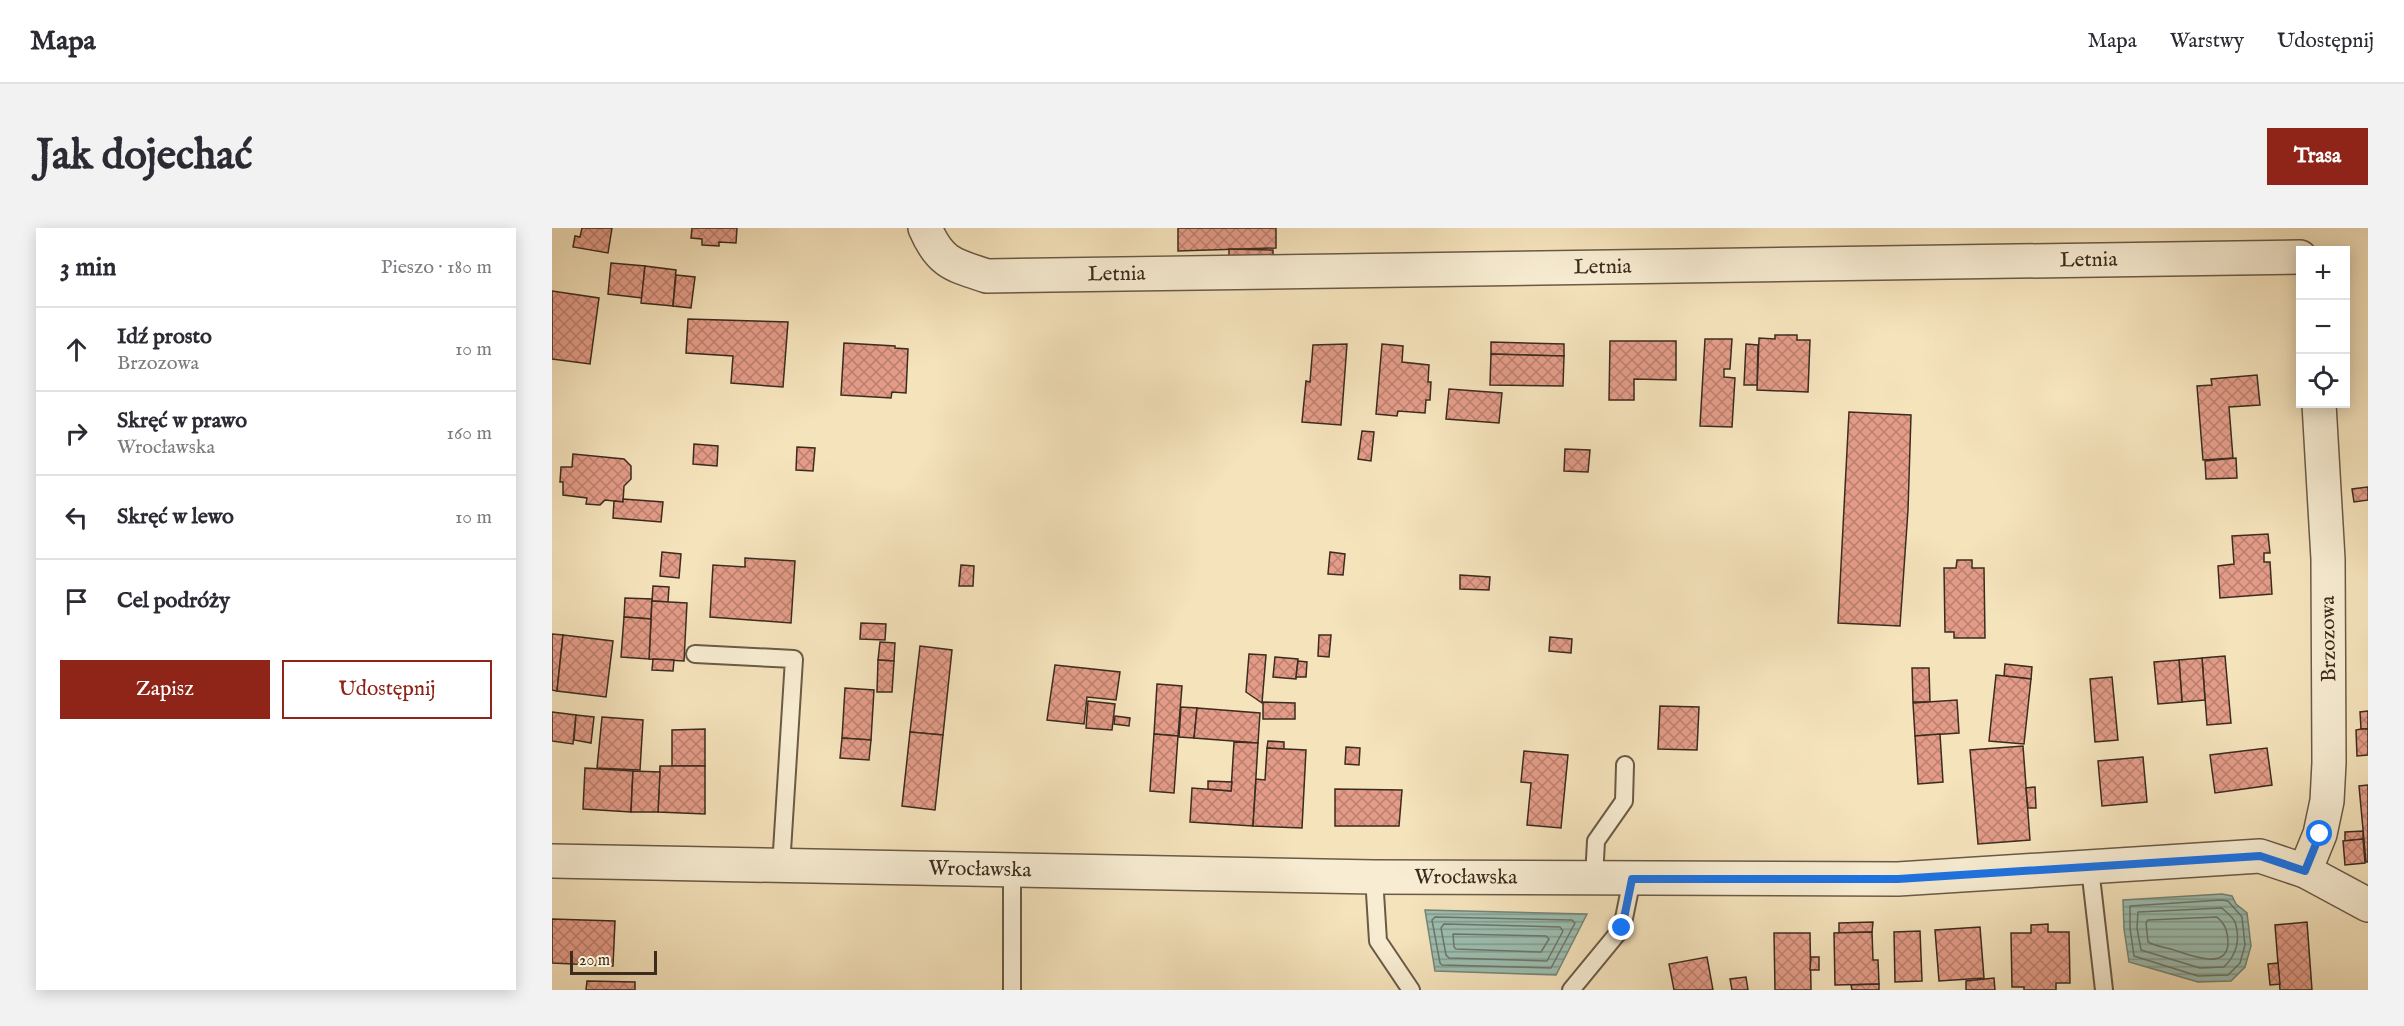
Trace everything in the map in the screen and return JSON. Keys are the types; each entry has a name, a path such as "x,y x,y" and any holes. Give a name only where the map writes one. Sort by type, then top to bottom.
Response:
{"street":[{"name":"Letnia","path":"926,228 933,247 951,264 987,276 2296,257"},
{"path":"2302,228 2304,246"},
{"name":"Brzozowa","path":"2305,871 2320,834 2327,801 2329,763 2328,559 2319,408"},
{"name":"Wrocławska","path":"552,861 1374,877 1898,879 2260,856 2305,871 2368,905"}],"lane":[{"path":"695,654 794,659 781,867"},
{"path":"1594,878 1596,842 1624,801 1625,765"},
{"path":"2090,868 2104,990"},
{"path":"1012,871 1012,990"},
{"path":"1374,877 1378,941 1411,990"},
{"path":"1571,990 1622,928 1632,879"}],"water":[{"path":"2222,894 2232,896 2236,904 2247,913 2251,946 2245,967 2231,981 2198,982 2129,962 2123,900"},
{"path":"1425,910 1587,914 1556,975 1435,971"}],"building":[{"path":"582,228 612,228 608,253 573,247 575,236 580,237"},
{"path":"692,228 737,228 736,243 719,242 719,246 702,245 702,239 691,238"},
{"path":"1178,228 1276,228 1276,248 1178,251"},
{"path":"1229,249 1273,250 1273,260 1229,259"},
{"path":"611,263 645,266 642,298 608,294"},
{"path":"645,266 676,270 673,306 641,303"},
{"path":"676,275 695,277 691,308 673,306"},
{"path":"552,291 599,298 590,364 552,359"},
{"path":"688,319 788,322 783,387 731,383 733,356 686,353"},
{"path":"1775,335 1797,335 1797,340 1810,340 1808,392 1757,390 1759,338 1775,339"},
{"path":"1705,339 1732,339 1730,369 1724,369 1724,377 1735,378 1732,427 1700,426"},
{"path":"1610,341 1676,341 1676,380 1634,379 1634,400 1609,400"},
{"path":"1491,342 1564,344 1564,356 1491,354"},
{"path":"844,343 908,349 906,393 892,392 891,398 841,395"},
{"path":"1347,344 1341,425 1302,422 1306,381 1310,382 1313,345"},
{"path":"1382,344 1403,346 1402,362 1429,365 1430,400 1426,400 1425,413 1398,411 1397,416 1376,414"},
{"path":"1746,344 1758,345 1757,385 1744,385"},
{"path":"1491,354 1564,356 1563,386 1490,385"},
{"path":"2257,375 2260,405 2229,407 2233,458 2203,460 2197,386 2212,385 2211,379"},
{"path":"1449,389 1502,393 1499,423 1446,419"},
{"path":"1849,412 1911,415 1908,510 1900,626 1838,623"},
{"path":"1362,431 1374,432 1371,461 1358,459"},
{"path":"694,444 718,446 717,466 693,464"},
{"path":"797,447 815,448 813,471 796,470"},
{"path":"1565,449 1590,450 1588,472 1564,471"},
{"path":"573,454 624,459 631,466 631,479 624,486 623,502 605,500 600,505 586,504 587,498 563,495 563,482 560,482 561,467 572,467"},
{"path":"2236,458 2237,478 2206,479 2205,461"},
{"path":"2368,487 2368,500 2354,502 2352,489"},
{"path":"623,499 663,502 661,522 613,518 614,501 623,502"},
{"path":"2268,534 2270,553 2264,553 2264,562 2270,562 2272,594 2220,598 2218,566 2234,564 2232,536"},
{"path":"662,552 681,554 679,578 660,576"},
{"path":"1330,552 1345,554 1343,575 1328,574"},
{"path":"745,558 795,561 791,623 710,617 713,565 745,567"},
{"path":"1957,560 1972,560 1972,568 1984,568 1985,638 1954,638 1954,632 1945,632 1944,568 1956,568"},
{"path":"961,565 974,566 973,586 959,586"},
{"path":"1460,575 1490,577 1489,590 1460,589"},
{"path":"653,586 669,587 668,602 652,601"},
{"path":"625,598 652,599 651,619 624,617"},
{"path":"652,601 687,603 684,661 649,659"},
{"path":"624,617 651,619 649,659 621,657"},
{"path":"861,623 886,624 885,640 860,639"},
{"path":"552,634 563,635 557,691 552,690"},
{"path":"563,635 613,641 606,697 557,691"},
{"path":"1319,635 1331,635 1329,657 1318,656"},
{"path":"1550,637 1572,639 1571,653 1549,651"},
{"path":"880,642 895,643 894,661 878,660"},
{"path":"920,646 952,650 943,735 910,732"},
{"path":"1249,654 1266,655 1262,703 1246,692"},
{"path":"2225,656 2231,723 2207,725 2202,658"},
{"path":"1275,657 1298,659 1296,679 1273,677"},
{"path":"2202,658 2205,700 2182,702 2179,660"},
{"path":"653,659 674,660 673,671 652,670"},
{"path":"878,660 894,661 892,692 877,692"},
{"path":"2179,660 2182,702 2158,704 2154,662"},
{"path":"1298,661 1307,662 1306,677 1296,677"},
{"path":"2005,664 2032,667 2031,679 2004,676"},
{"path":"1055,665 1120,672 1116,700 1087,697 1084,724 1047,720"},
{"path":"1912,668 1929,668 1930,702 1913,702"},
{"path":"1996,675 2031,679 2024,744 1989,741"},
{"path":"2112,677 2118,740 2095,742 2090,679"},
{"path":"1157,684 1182,686 1178,736 1154,734"},
{"path":"845,688 874,690 871,740 842,738"},
{"path":"1957,700 1959,733 1915,736 1913,703"},
{"path":"1088,701 1115,704 1112,730 1086,728"},
{"path":"1263,702 1295,703 1295,719 1263,719"},
{"path":"1660,706 1699,707 1697,750 1658,749"},
{"path":"1181,707 1197,708 1194,738 1179,737"},
{"path":"1197,708 1260,713 1258,743 1194,738"},
{"path":"2368,711 2368,729 2361,729 2360,712"},
{"path":"552,712 576,715 573,744 552,741"},
{"path":"576,715 594,717 591,743 574,740"},
{"path":"1115,716 1130,718 1129,726 1114,724"},
{"path":"602,717 643,720 640,770 597,768"},
{"path":"705,729 705,766 672,766 672,730"},
{"path":"2368,729 2368,755 2357,756 2356,730"},
{"path":"910,732 943,735 935,810 902,806"},
{"path":"1154,734 1178,736 1174,793 1150,791"},
{"path":"1940,734 1943,782 1918,784 1915,736"},
{"path":"842,738 871,740 869,760 840,758"},
{"path":"1268,741 1284,742 1284,749 1267,748"},
{"path":"1234,742 1258,743 1253,826 1190,822 1192,788 1231,791"},
{"path":"2023,746 2030,840 1978,844 1970,750"},
{"path":"1346,747 1360,748 1359,765 1345,764"},
{"path":"1267,748 1306,750 1302,828 1253,826 1256,779 1265,780"},
{"path":"2267,748 2272,785 2215,793 2210,755"},
{"path":"1524,751 1568,755 1561,828 1527,825 1531,783 1521,782"},
{"path":"2143,757 2147,802 2102,806 2098,761"},
{"path":"660,766 705,766 705,814 658,812"},
{"path":"585,768 633,771 631,812 583,809"},
{"path":"633,771 660,772 658,812 631,812"},
{"path":"1208,781 1232,782 1231,791 1208,789"},
{"path":"2368,785 2368,862 2366,862 2359,786"},
{"path":"2035,787 2036,808 2028,808 2026,788"},
{"path":"1335,789 1402,790 1399,826 1335,826"},
{"path":"2363,831 2363,839 2345,841 2345,832"},
{"path":"2363,839 2365,863 2345,865 2343,841"},
{"path":"552,919 615,921 613,966 552,963"},
{"path":"1873,922 1872,932 1839,933 1839,923"},
{"path":"2307,922 2312,990 2280,990 2275,925"},
{"path":"2048,924 2048,932 2069,932 2070,983 2056,983 2056,990 2024,990 2024,987 2012,987 2011,933 2031,933 2031,925"},
{"path":"1980,927 1984,978 1939,981 1935,930"},
{"path":"1920,931 1922,981 1895,982 1894,932"},
{"path":"1872,932 1873,960 1878,960 1879,984 1835,985 1834,933"},
{"path":"1774,933 1810,933 1811,990 1775,990"},
{"path":"1707,957 1713,990 1674,990 1669,964"},
{"path":"1811,957 1819,957 1819,970 1810,970"},
{"path":"2278,963 2280,984 2270,985 2268,964"},
{"path":"1746,977 1748,990 1732,990 1730,979"},
{"path":"1994,978 1995,990 1966,990 1966,981"},
{"path":"587,981 635,982 635,990 586,990"},
{"path":"1879,984 1879,990 1852,990 1851,985"}],"route":[{"path":"1622,928 1632,879 1898,879 2260,856 2305,871 2320,834"}]}
